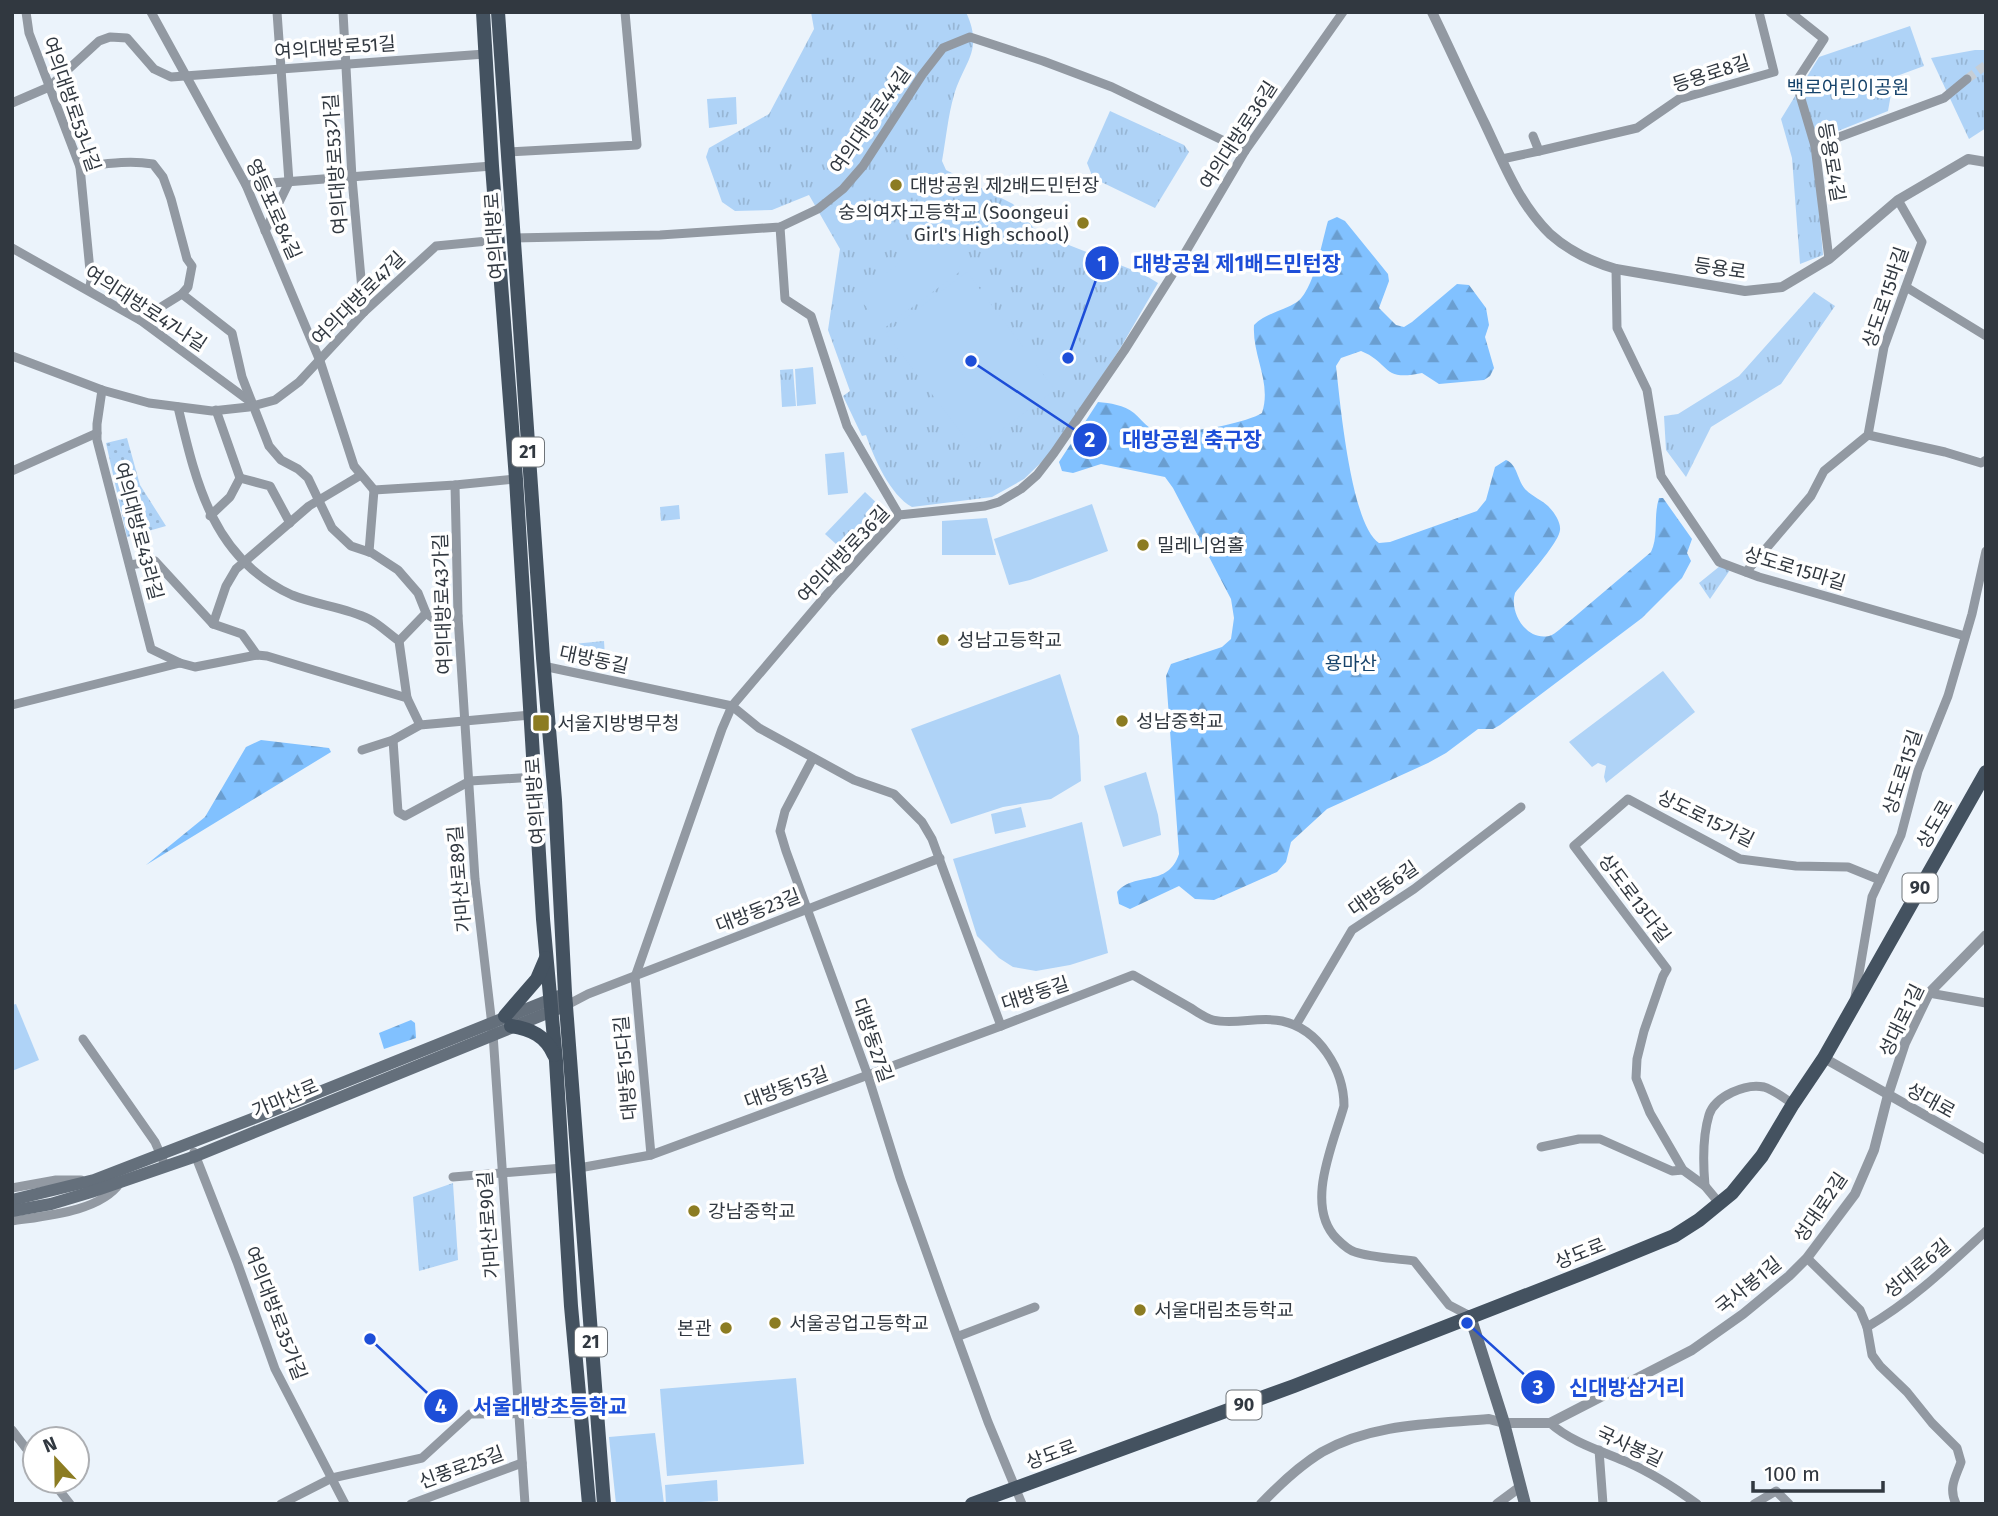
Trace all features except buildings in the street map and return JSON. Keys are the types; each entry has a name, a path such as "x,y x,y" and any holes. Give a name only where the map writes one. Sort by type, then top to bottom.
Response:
{"main road":[{"name":"여의대방로","path":"484,12 546,957 589,1504"},
{"name":"여의대방로","path":"498,12 543,666 555,800 566,999 604,1504"},
{"path":"528,668 543,666"},
{"path":"531,715 547,713"},
{"name":"상도로","path":"972,1504 1294,1387 1674,1236 1720,1204 1744,1180 1762,1156 1824,1058 1986,772"},
{"path":"546,957 537,979 500,1024 539,1035 546,1041 556,1061"},
{"name":"가마산로","path":"12,1211 51,1204 120,1182 164,1161 190,1144 566,999"},
{"name":"가마산로","path":"12,1200 164,1161 196,1156 500,1024"},
{"path":"1470,1316 1504,1423 1525,1504"}],"street":[{"name":"여의대방로53나길","path":"26,12 29,33 80,167 92,281 89,290"},
{"name":"영등포로84길","path":"151,12 246,185 320,361 354,466 374,490"},
{"path":"265,231 289,182 277,12"},
{"name":"여의대방로53가길","path":"343,12 352,178 364,312"},
{"path":"507,152 637,145 625,12"},
{"name":"여의대방로36길","path":"635,977 732,706 828,593 899,515 985,506 999,502 1021,489 1037,475 1124,351 1244,151 1343,12"},
{"name":"등용로","path":"1432,12 1502,159 1530,210 1552,235 1582,256 1616,269 1745,291 1782,287 1829,259 1898,200 1968,159 1986,162"},
{"name":"등용로8길","path":"1539,151 1637,128 1679,99 1774,72 1759,12"},
{"name":"등용로4길","path":"1790,12 1824,39 1796,82 1815,146 1829,259"},
{"path":"12,103 49,86 99,41 119,36 127,38 154,69 171,77 188,76"},
{"name":"여의대방로44길","path":"498,240 780,228 818,209 843,190 863,166 922,75 943,48 970,37 1112,87 1244,151"},
{"name":"여의대방로51길","path":"188,76 485,54"},
{"path":"1815,146 1944,98 1968,79"},
{"path":"1502,159 1539,151 1533,136"},
{"path":"80,167 125,161 153,164 159,169 171,199 187,259 192,266 188,287 182,294 140,320"},
{"path":"246,185 492,166"},
{"name":"상도로15바길","path":"1868,435 1884,347 1922,242 1898,200"},
{"path":"780,228 785,299 811,316 847,426 899,515"},
{"name":"여의대방로47길","path":"12,356 102,390 149,403 216,410 253,406 275,400 299,383 364,312 436,246 498,240"},
{"name":"여의대방로47나길","path":"12,248 140,320 244,396 253,406"},
{"name":"상도로15마길","path":"1616,269 1617,328 1647,390 1661,476 1719,562 1965,636"},
{"path":"1906,287 1986,335"},
{"path":"182,294 232,333 242,377 270,446 281,460 308,478 332,528 351,546 369,552 398,570 418,593 426,613 433,618 458,616"},
{"name":"여의대방로43라길","path":"102,390 97,433 151,649 180,663"},
{"path":"178,407 193,469 210,516 233,549 266,581 294,596 370,619 399,641 407,698 420,725"},
{"path":"210,516 230,497 240,478 216,410"},
{"path":"12,471 97,433"},
{"path":"1746,572 1811,496 1824,471 1868,435 1981,463 1986,460"},
{"path":"213,624 226,586 236,569 319,500 361,475"},
{"path":"240,478 270,485 290,523"},
{"path":"369,552 374,490 516,479"},
{"name":"여의대방로43가길","path":"455,485 464,721"},
{"name":"상도로15길","path":"1854,1004 1872,897 1901,835 1918,771 1948,696 1972,614 1986,553"},
{"path":"130,565 155,561 213,624 242,634 257,655"},
{"path":"399,641 426,613"},
{"path":"12,705 180,663 195,667 257,655 407,698"},
{"name":"대방동길","path":"543,666 732,706 759,728 813,758 866,786 894,794 922,822 940,858 1001,1026 1133,975 1212,1020 1280,1020 1296,1025"},
{"path":"362,750 393,740 420,725 531,715"},
{"name":"가마산로89길","path":"464,721 475,889 500,1024"},
{"path":"393,740 398,812 405,816 470,781"},
{"name":"대방동27길","path":"813,758 785,811 780,831 868,1076 900,1178 988,1422 1022,1504"},
{"name":"여의대방로","path":"470,781 534,778"},
{"name":"상도로15가길","path":"1574,846 1628,799 1740,859 1796,866 1848,867 1881,880"},
{"name":"대방동6길","path":"1296,1025 1352,929 1414,889 1521,807"},
{"name":"상도로13다길","path":"1574,846 1667,969 1651,1010 1637,1059 1636,1078 1650,1113 1683,1170"},
{"name":"대방동23길","path":"566,999 635,977 940,858"},
{"name":"성대로1길","path":"1888,1096 1905,1043 1929,993 1986,935"},
{"name":"대방동15다길","path":"635,977 651,1155"},
{"path":"1929,993 1986,1003"},
{"name":"가마산로90길","path":"500,1024 501,1172 519,1414"},
{"path":"1296,1025 1319,1043 1328,1055 1341,1080 1344,1093 1344,1105 1321,1191 1322,1213 1331,1232 1354,1252 1414,1261 1450,1305 1470,1316"},
{"name":"대방동15길","path":"579,1168 651,1155 1001,1026"},
{"path":"83,1039 155,1142 164,1161"},
{"name":"성대로","path":"1824,1058 1986,1150"},
{"path":"1705,1186 1703,1155 1709,1114 1724,1096 1758,1086 1768,1088 1793,1104"},
{"name":"성대로2길","path":"1807,1258 1855,1194 1874,1150 1888,1096"},
{"path":"1541,1147 1578,1139 1600,1139 1672,1171 1683,1170 1705,1186 1720,1204"},
{"name":"여의대방로35가길","path":"190,1144 237,1262 275,1369 345,1504"},
{"path":"453,1177 563,1168"},
{"path":"12,1188 56,1180 77,1179 86,1182"},
{"path":"12,1222 62,1213 98,1201 113,1192 120,1182"},
{"name":"성대로6길","path":"1867,1326 1894,1311 1921,1290 1986,1231"},
{"name":"국사봉1길","path":"1550,1423 1692,1350 1743,1314 1807,1258 1860,1310 1867,1326 1872,1355 1908,1392 1961,1455 1961,1462 1952,1483 1956,1504"},
{"path":"959,1336 1035,1307"},
{"path":"281,1504 332,1478 422,1458 470,1414 580,1413"},
{"name":"신풍로25길","path":"519,1414 525,1504"},
{"path":"1261,1504 1284,1480 1322,1452 1360,1436 1394,1427 1489,1419 1504,1423 1550,1423"},
{"name":"국사봉길","path":"1550,1423 1558,1430 1649,1472 1697,1504"},
{"path":"1599,1450 1602,1504"},
{"name":"신풍로25길","path":"411,1504 522,1463"},
{"path":"1497,1504 1520,1487"},
{"path":"1754,1504 1776,1491 1789,1504"}],"green space":[{"path":"811,12 966,12 971,25 973,46 950,111 942,161 946,170 1013,204 1038,233 1143,274 1158,283 1121,347 1054,450 1024,479 992,497 912,507 890,485 866,435 862,436 843,396 850,391 828,330 840,249 809,195 772,210 735,211 722,202 706,157 709,148 769,114 814,29"},
{"name":"백로어린이공원","path":"1910,26 1924,66 1894,77 1888,111 1813,141 1823,255 1800,264 1792,158 1781,119 1819,57"},
{"path":"1986,50 1986,128 1969,139 1931,58"},
{"path":"736,97 737,124 709,128 707,99"},
{"path":"1110,111 1184,145 1189,152 1155,208 1093,178 1087,163"},
{"name":"대방공원 제2배드민턴장","path":"895,161 920,187 898,209 872,183"},
{"name":"용마산","path":"1337,217 1345,221 1388,274 1389,281 1379,308 1396,325 1404,327 1412,322 1457,284 1469,285 1486,308 1489,325 1485,337 1494,368 1484,380 1439,384 1422,373 1399,375 1387,370 1361,351 1341,358 1336,366 1354,489 1369,532 1379,543 1390,542 1477,511 1486,500 1495,467 1506,460 1513,466 1526,490 1553,511 1560,527 1554,544 1515,593 1517,616 1521,624 1533,634 1549,636 1554,633 1651,552 1659,498 1663,498 1692,539 1687,553 1691,561 1682,578 1642,618 1500,725 1493,729 1478,729 1428,763 1327,809 1291,842 1286,862 1277,872 1214,900 1195,899 1179,886 1130,909 1119,904 1117,892 1133,882 1167,871 1174,865 1179,854 1166,676 1171,664 1222,647 1231,639 1234,618 1231,599 1165,477 1101,464 1073,473 1062,471 1059,462 1098,402 1126,408 1150,428 1173,432 1239,422 1262,413 1265,391 1254,325 1297,302 1303,296 1313,276 1328,221"},
{"path":"936,235 962,270 883,329 857,295"},
{"path":"967,272 1055,390 974,450 886,333"},
{"path":"1814,292 1835,306 1781,384 1711,427 1686,477 1666,450 1664,416 1678,414 1739,376"},
{"path":"1076,336 1092,360 1062,380 1045,356"},
{"path":"813,367 816,404 797,406 795,369"},
{"path":"793,369 796,406 782,407 780,370"},
{"path":"127,438 140,485 166,526 127,537 106,443"},
{"path":"844,452 848,493 828,495 825,454"},
{"path":"865,492 883,509 883,519 848,555 825,534"},
{"path":"1092,504 1108,551 1009,585 994,539"},
{"path":"679,505 680,519 661,521 660,507"},
{"path":"987,518 996,555 942,555 942,521"},
{"path":"1720,566 1730,570 1710,599 1699,583"},
{"path":"604,641 605,658 586,656 573,644"},
{"path":"1663,671 1695,712 1606,783 1606,766 1598,763 1592,767 1569,742"},
{"path":"1060,674 1079,736 1081,781 1051,799 1003,807 951,824 911,729"},
{"path":"261,740 329,748 331,752 146,865 205,817 246,747"},
{"path":"1146,772 1161,835 1123,847 1104,786"},
{"path":"1021,807 1026,827 995,834 991,814"},
{"path":"1082,822 1108,953 1070,965 1036,971 1013,967 999,958 977,936 953,859"},
{"path":"16,1004 39,1060 12,1071 12,1005"},
{"path":"411,1020 415,1023 416,1038 384,1049 379,1033"},
{"path":"453,1183 458,1260 419,1271 413,1197"},
{"path":"796,1378 804,1464 667,1476 660,1389"},
{"path":"655,1433 664,1504 616,1504 609,1437"},
{"path":"717,1480 718,1501 666,1504 665,1485"}],"tunnel":[{"path":"1967,79 1986,65"}],"place":[{"name":"대방공원 제2배드민턴장","path":"896,185"},
{"name":"숭의여자고등학교 (Soongeui Girl's High school)","path":"1083,223"},
{"name":"대방공원 제1배드민턴장","path":"1068,358"},
{"name":"대방공원 축구장","path":"971,361"},
{"name":"밀레니엄홀","path":"1143,545"},
{"name":"성남고등학교","path":"943,640"},
{"name":"성남중학교","path":"1122,721"},
{"name":"서울지방병무청","path":"541,723"},
{"name":"강남중학교","path":"694,1211"},
{"name":"서울대림초등학교","path":"1140,1310"},
{"name":"서울공업고등학교","path":"775,1323"},
{"name":"신대방삼거리","path":"1467,1323"},
{"name":"본관","path":"726,1328"},
{"name":"서울대방초등학교","path":"370,1339"}]}
